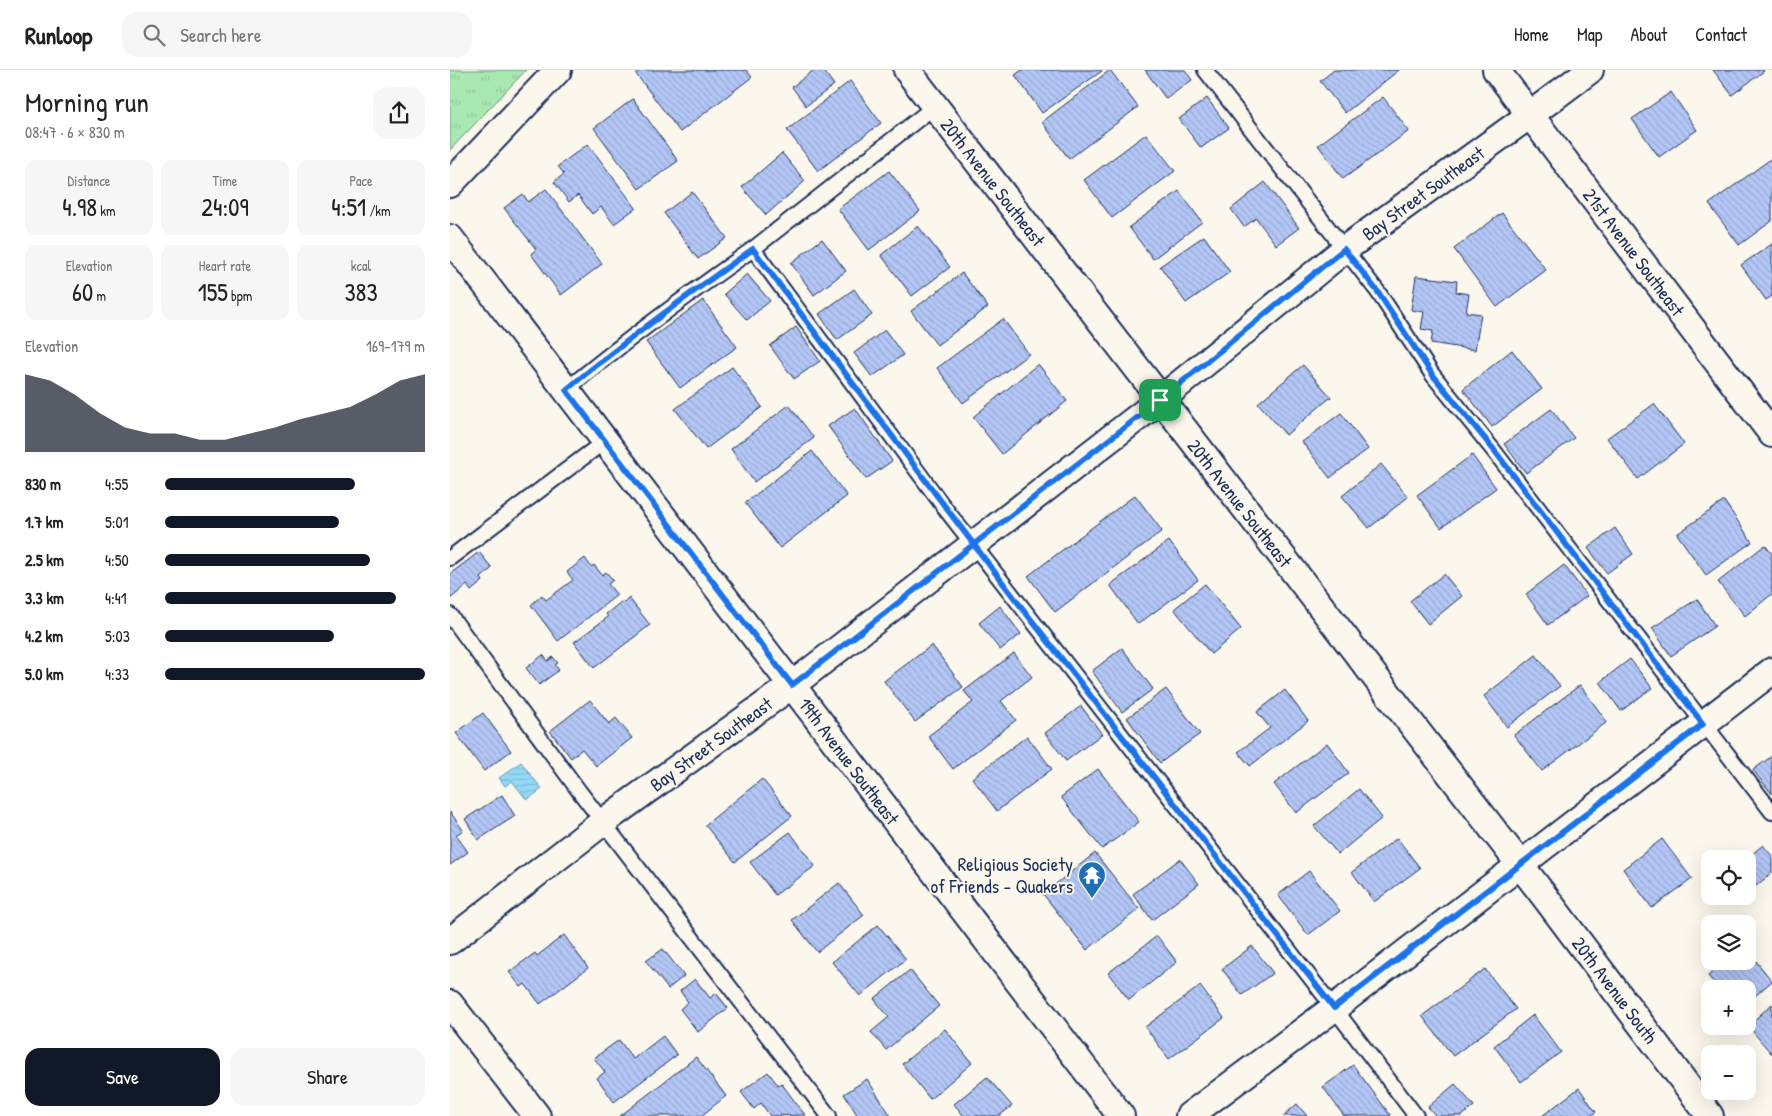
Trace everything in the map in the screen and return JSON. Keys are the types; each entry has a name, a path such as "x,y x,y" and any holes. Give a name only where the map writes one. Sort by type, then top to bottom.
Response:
{"street":[{"path":"450,184 558,70"},
{"name":"20th Avenue Southeast","path":"907,70 1519,865"},
{"name":"21st Avenue Southeast","path":"1496,70 1772,434"},
{"name":"Bay Street Southeast","path":"450,941 603,822 792,685 973,545 1160,400 1344,249 1590,70"},
{"name":"19th Avenue Southeast","path":"450,238 1121,1116"},
{"path":"1189,1116 1334,1008 1772,671"},
{"name":"20th Avenue South","path":"1519,865 1710,1116"},
{"path":"450,1004 536,1116"}],"lane":[{"path":"1205,70 1378,292 1432,374 1494,450 1772,812"},
{"path":"566,390 660,314 753,249 935,106"},
{"path":"753,249 884,428 973,545 1416,1116"},
{"path":"450,558 605,441"},
{"path":"450,615 603,822 829,1116"}],"green space":[{"path":"450,70 526,70 450,150"}],"water":[{"path":"521,762 542,789 527,800 512,781 505,786 499,778"}],"building":[{"path":"641,70 746,70 752,77 680,132 636,74"},
{"path":"814,70 823,70 834,85 806,106 792,87"},
{"path":"1022,70 1102,71 1042,113 1015,75"},
{"path":"1110,70 1138,107 1069,159 1042,122"},
{"path":"1145,70 1185,70 1192,80 1166,99"},
{"path":"1334,70 1399,70 1345,113 1320,81"},
{"path":"1713,70 1763,70 1764,71 1732,95"},
{"path":"850,81 881,123 818,171 787,130"},
{"path":"1671,92 1697,130 1659,157 1632,119"},
{"path":"1383,97 1409,131 1343,179 1318,145"},
{"path":"1207,98 1229,128 1201,148 1179,119"},
{"path":"633,99 678,161 639,189 594,128"},
{"path":"1146,134 1175,171 1112,218 1084,180"},
{"path":"588,144 636,208 614,224 601,207 592,214 578,195 569,202 554,182 564,174 558,166"},
{"path":"782,153 805,181 766,215 742,187"},
{"path":"1772,158 1772,221 1739,245 1709,204"},
{"path":"889,171 920,211 869,250 838,209"},
{"path":"1265,182 1299,228 1276,245 1256,218 1244,227 1231,209"},
{"path":"546,189 602,264 561,295 531,254 536,249 504,208 523,194 528,202"},
{"path":"1179,191 1202,222 1153,259 1129,227"},
{"path":"692,192 727,238 698,259 664,213"},
{"path":"1502,213 1546,270 1497,307 1454,249"},
{"path":"918,226 950,267 912,296 881,255"},
{"path":"1204,236 1230,272 1186,303 1160,266"},
{"path":"822,239 846,271 814,295 791,263"},
{"path":"1772,244 1772,296 1766,300 1741,265"},
{"path":"962,273 988,307 937,345 911,311"},
{"path":"747,274 770,301 747,320 724,294"},
{"path":"1416,276 1457,281 1456,292 1469,294 1466,312 1481,314 1475,350 1431,343 1433,331 1421,329 1424,312 1411,310"},
{"path":"854,289 872,315 837,340 819,314"},
{"path":"703,300 737,347 680,388 646,342"},
{"path":"1003,319 1029,354 963,403 937,368"},
{"path":"796,327 820,361 794,379 770,346"},
{"path":"885,330 903,355 872,377 854,353"},
{"path":"1512,350 1542,389 1492,427 1463,389"},
{"path":"1038,364 1067,401 1002,454 973,417"},
{"path":"1303,365 1331,397 1286,435 1258,403"},
{"path":"732,367 762,407 706,449 675,409"},
{"path":"1654,404 1684,444 1638,479 1607,438"},
{"path":"789,405 814,438 754,482 731,449"},
{"path":"855,408 892,461 866,479 828,426"},
{"path":"1551,409 1574,438 1526,473 1504,444"},
{"path":"1341,413 1368,449 1330,478 1302,442"},
{"path":"812,451 847,496 780,548 745,503"},
{"path":"1472,455 1496,488 1441,528 1417,495"},
{"path":"1381,464 1408,497 1369,528 1342,496"},
{"path":"1135,495 1162,531 1055,612 1028,576"},
{"path":"1724,501 1752,542 1706,575 1677,534"},
{"path":"1615,528 1633,554 1607,573 1588,548"},
{"path":"1169,541 1198,580 1138,624 1110,585"},
{"path":"1765,545 1772,554 1772,594 1745,616 1718,582"},
{"path":"479,552 492,568 481,578 483,581 471,591 467,585 450,599 450,574"},
{"path":"585,558 591,567 594,565 602,575 606,572 613,580 608,584 617,595 558,641 531,605 542,595 546,600 573,580 567,572"},
{"path":"1564,565 1587,596 1548,625 1526,594"},
{"path":"1444,574 1462,596 1428,624 1410,601"},
{"path":"1205,584 1241,629 1211,654 1174,609"},
{"path":"629,598 650,625 594,668 574,642 608,617 606,614 621,602 624,603"},
{"path":"1697,599 1715,626 1671,656 1652,628"},
{"path":"1000,606 1021,634 1000,650 979,623"},
{"path":"932,645 963,687 915,722 884,681"},
{"path":"1122,648 1153,689 1122,712 1092,671"},
{"path":"1014,653 1032,677 1001,701 1016,720 953,769 928,736 973,702 964,691"},
{"path":"543,655 548,661 553,657 558,663 555,665 559,670 539,685 526,668"},
{"path":"1536,655 1560,686 1507,727 1484,696"},
{"path":"1630,659 1652,688 1621,711 1600,682"},
{"path":"1580,685 1607,722 1542,771 1514,735"},
{"path":"1166,689 1200,734 1160,763 1127,718"},
{"path":"1285,690 1308,721 1250,766 1238,752 1270,728 1257,712"},
{"path":"590,700 609,724 616,718 632,738 596,766 582,749 571,758 550,731"},
{"path":"1081,706 1102,734 1066,761 1045,733"},
{"path":"483,713 511,751 484,771 456,733"},
{"path":"1027,736 1052,769 997,811 972,778"},
{"path":"1327,743 1349,773 1296,813 1274,784"},
{"path":"1772,756 1772,794 1753,770"},
{"path":"1098,769 1139,822 1102,849 1061,797"},
{"path":"762,779 792,816 735,862 705,825"},
{"path":"1359,789 1382,818 1338,854 1314,826"},
{"path":"502,795 515,816 478,840 465,819"},
{"path":"450,812 463,830 456,835 468,852 450,865"},
{"path":"790,832 815,866 775,895 750,862"},
{"path":"1397,838 1420,868 1374,902 1352,872"},
{"path":"1662,839 1692,879 1652,908 1623,869"},
{"path":"1763,845 1772,856 1772,873 1756,886 1756,851"},
{"path":"1095,853 1139,909 1087,950 1043,894"},
{"path":"1180,859 1199,884 1152,920 1133,894"},
{"path":"1309,871 1340,911 1308,935 1278,895"},
{"path":"839,883 864,915 817,952 792,920"},
{"path":"878,925 906,959 860,996 832,962"},
{"path":"564,935 588,968 540,1004 525,984 521,987 509,972 535,953 537,956"},
{"path":"1157,936 1177,962 1129,1000 1108,973"},
{"path":"1252,946 1273,973 1242,995 1222,969"},
{"path":"663,949 684,976 668,989 646,961"},
{"path":"1756,961 1772,981 1756,995 1756,980 1711,980 1708,976 1715,970 1756,970"},
{"path":"1485,969 1516,1009 1453,1056 1422,1016"},
{"path":"910,970 939,1006 886,1050 871,1032 889,1017 874,999"},
{"path":"695,979 710,998 716,993 728,1008 698,1032 680,1009 688,1002 680,991"},
{"path":"1200,986 1224,1018 1169,1059 1145,1027"},
{"path":"1772,1004 1772,1053 1756,1035 1756,1019"},
{"path":"1533,1015 1561,1052 1521,1082 1494,1046"},
{"path":"945,1029 972,1063 930,1099 902,1064"},
{"path":"663,1036 677,1055 614,1102 597,1078 605,1072 594,1058 619,1040 633,1059"},
{"path":"696,1057 726,1096 701,1116 620,1116"},
{"path":"1353,1065 1391,1116 1344,1116 1323,1087"},
{"path":"768,1072 778,1085 781,1083 805,1115 770,1116 761,1103 754,1109 741,1092"},
{"path":"987,1077 1012,1106 999,1116 964,1116 954,1104"},
{"path":"867,1079 891,1116 858,1116 844,1094"},
{"path":"1455,1084 1474,1106 1462,1116 1436,1116 1428,1107"},
{"path":"1579,1088 1596,1112 1591,1116 1542,1116"},
{"path":"1297,1104 1307,1116 1283,1116"}],"place":[{"name":"Religious Society of Friends - Quakers","path":"1092,899"}],"route":[{"path":"1160,400 973,545 873,622 792,685 566,390 660,314 753,249 884,428 973,545 1334,1008 1703,724 1494,450 1432,374 1378,292 1344,249 1160,400"}]}
